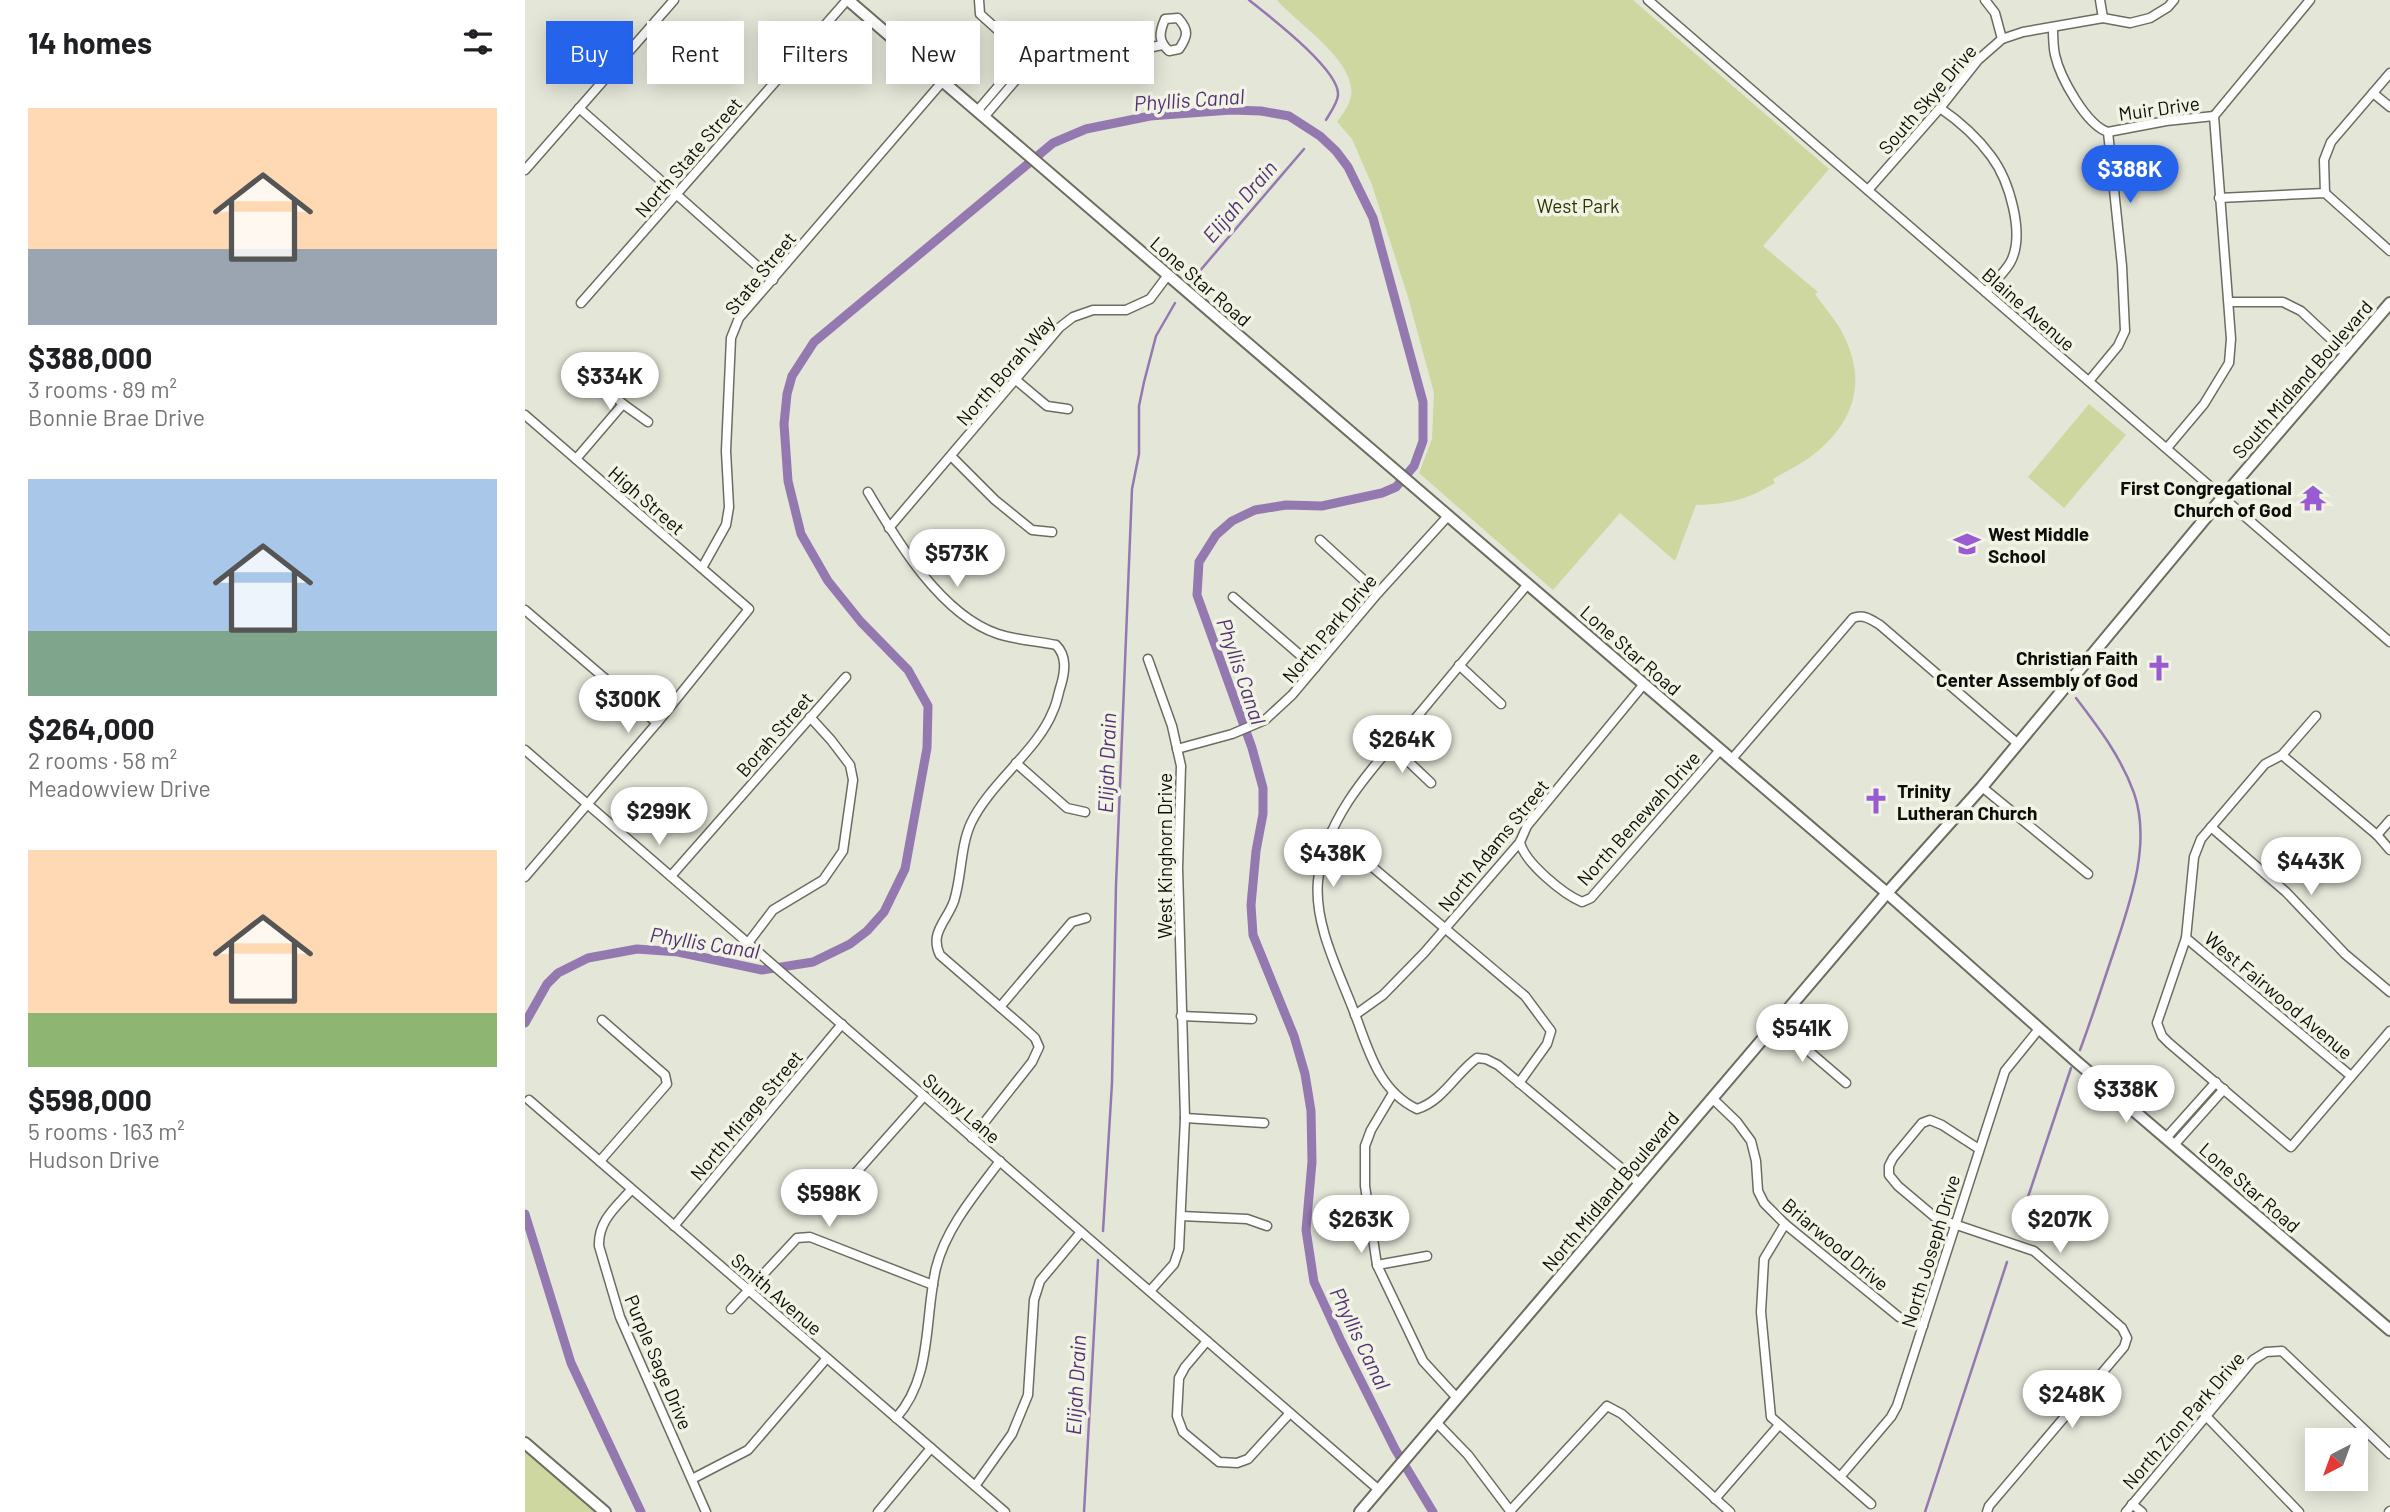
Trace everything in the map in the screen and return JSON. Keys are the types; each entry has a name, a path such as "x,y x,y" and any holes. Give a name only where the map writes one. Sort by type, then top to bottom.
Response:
{"main road":[{"name":"Lone Star Road","path":"847,0 886,33"},
{"name":"Lone Star Road","path":"947,84 1887,893 2039,1029 2390,1330"},
{"name":"South Midland Boulevard","path":"1887,893 1982,787 2223,497 2390,303"},
{"name":"North Midland Boulevard","path":"1360,1512 1887,893"},
{"path":"525,1443 605,1512"}],"street":[{"path":"525,170 674,0"},
{"name":"North State Street","path":"581,303 847,0"},
{"path":"979,0 980,14 994,27"},
{"name":"Blaine Avenue","path":"1648,0 2390,642"},
{"path":"1985,0 1995,13 2002,39"},
{"path":"2100,0 2103,18"},
{"name":"South Skye Drive","path":"1868,190 1978,60 2002,39 2023,32 2103,18 2130,23 2150,18 2174,0"},
{"path":"2167,448 2204,404 2229,363 2229,302 2214,116 2310,0"},
{"path":"2053,27 2055,55 2062,76 2088,116 2108,132 2122,266 2125,331 2117,346 2089,381"},
{"path":"1154,47 1162,45"},
{"path":"2325,193 2324,160 2331,142 2390,73"},
{"name":"State Street","path":"702,568 726,525 729,507 726,451 731,338 739,317 940,84"},
{"path":"981,113 1006,84"},
{"path":"2373,93 2390,107"},
{"path":"579,108 773,280"},
{"path":"1940,108 1958,120 1992,157 2006,184 2017,223 2016,246 2011,262 1986,292"},
{"name":"Muir Drive","path":"2108,132 2156,122 2214,116"},
{"path":"2220,198 2325,193 2390,251"},
{"name":"North Borah Way","path":"890,528 1060,327 1073,317 1093,310 1126,310 1150,299 1168,275"},
{"path":"2229,302 2283,302 2301,311 2347,354"},
{"path":"593,376 647,422"},
{"path":"1016,380 1047,406 1068,409"},
{"path":"576,459 623,404"},
{"name":"High Street","path":"525,415 749,609 657,723"},
{"path":"951,456 995,500 1032,530 1052,532"},
{"path":"868,492 928,582 964,614 997,634 1056,645 1062,651 1065,671 1053,713 978,809 970,825 954,901 936,936 935,946 940,955 1035,1038 1039,1047 1032,1062 972,1138"},
{"name":"North Park Drive","path":"1177,749 1236,733 1265,720 1292,695 1378,593 1448,516"},
{"path":"1320,540 1378,593"},
{"path":"1528,584 1357,788 1331,832 1323,852 1318,884 1324,933 1376,1069 1393,1093 1417,1108 1427,1106 1436,1100 1464,1067 1477,1058 1486,1059 1498,1065 1639,1184"},
{"path":"1233,597 1315,668"},
{"path":"525,610 657,723 525,877"},
{"path":"1731,760 1853,618 1860,617 1866,617 1880,625 2017,743"},
{"name":"West Kinghorn Drive","path":"1149,659 1172,726 1181,766 1178,868 1185,1118 1179,1250 1174,1265 1150,1291"},
{"path":"1459,665 1501,704"},
{"name":"Borah Street","path":"671,876 846,677"},
{"name":"North Adams Street","path":"1355,1015 1383,996 1446,928 1520,842 1527,826 1644,684"},
{"path":"2316,716 2282,755 2265,764 2201,839 2194,857 2186,938 2157,1023 2169,1043 2291,1147 2390,1031"},
{"path":"748,943 773,910 816,885 830,872 843,851 853,780 850,765 810,717"},
{"path":"1392,746 1431,783"},
{"name":"Sunny Lane","path":"525,750 1379,1490"},
{"name":"North Benewah Drive","path":"1520,842 1522,851 1569,897 1582,902 1591,898 1720,750"},
{"path":"2282,755 2377,835 2390,850"},
{"path":"1016,763 1067,808 1085,812"},
{"path":"1982,787 2088,874"},
{"path":"2377,835 2390,820"},
{"path":"2211,827 2286,891 2345,954 2390,992"},
{"path":"1331,832 1525,996 1551,1031 1547,1044 1519,1083"},
{"path":"1000,1007 1072,922 1086,918"},
{"name":"West Fairwood Avenue","path":"2186,938 2351,1076"},
{"path":"1181,1016 1252,1019"},
{"path":"600,1161 667,1084 665,1075 603,1020"},
{"path":"1776,1023 1846,1083"},
{"name":"North Mirage Street","path":"674,1226 842,1024"},
{"name":"North Joseph Drive","path":"1840,1478 1898,1406 2005,1070 2039,1029"},
{"path":"2170,1142 2216,1082"},
{"path":"2170,1142 2224,1089"},
{"path":"1393,1093 1371,1130 1365,1146 1365,1186 1377,1265 1423,1361 1457,1398"},
{"path":"853,1176 925,1096"},
{"name":"Briarwood Drive","path":"1712,1098 1737,1122 1751,1141 1756,1161 1758,1191 1764,1203 1785,1224 1899,1317 1923,1326"},
{"name":"Smith Avenue","path":"529,1100 1005,1512"},
{"path":"1185,1118 1264,1123"},
{"path":"1979,1149 1942,1125 1930,1121 1922,1123 1893,1158 1889,1175 1936,1218 2034,1251 2122,1328 2127,1338 2124,1348 1989,1506 1987,1512"},
{"path":"896,1418 909,1403 918,1383 936,1266 967,1205 999,1161"},
{"name":"Purple Sage Drive","path":"631,1190 604,1222 599,1234 599,1246 620,1317 706,1512"},
{"path":"1181,1216 1247,1219 1268,1226"},
{"path":"1785,1224 1765,1259 1762,1312 1771,1417 1871,1504"},
{"path":"975,1486 1012,1434 1028,1395 1034,1300 1040,1281 1081,1232"},
{"path":"731,1309 797,1238 810,1237 933,1285"},
{"path":"1377,1265 1427,1256"},
{"path":"1207,1341 1179,1378 1177,1416 1183,1432 1219,1462 1237,1463 1248,1459 1290,1412"},
{"name":"North Zion Park Drive","path":"2126,1512 2253,1360 2266,1352 2282,1351 2390,1454"},
{"path":"692,1479 748,1450 827,1358"},
{"path":"1436,1422 1468,1455 1510,1512 1607,1406 1622,1414 1730,1512"},
{"path":"2205,1415 2299,1512"},
{"path":"1716,1499 1779,1425"},
{"path":"878,1512 931,1448"},
{"path":"2132,1504 2143,1512"}],"green space":[{"name":"West Park","path":"1277,0 1633,0 1829,169 1763,246 1818,292 1815,294 1843,334 1850,351 1854,367 1854,397 1842,425 1832,438 1803,462 1773,479 1775,483 1765,489 1737,500 1696,505 1675,561 1620,513 1553,590 1419,473 1432,439 1434,393 1408,297 1372,185 1352,139 1337,122 1349,103 1351,89 1347,75 1339,60 1327,47"},
{"path":"2089,404 2126,435 2064,508 2028,477"},
{"path":"525,1443 605,1512 525,1512"}],"waterway":[{"name":"Elijah Drain","path":"1249,0 1302,44 1336,84 1338,95 1326,120"},
{"name":"Phyllis Canal","path":"525,1023 547,984 558,973 588,958 637,949 678,952 762,970 813,962 850,944 867,931 884,912 905,869 927,748 928,706 908,670 861,622 828,581 801,534 788,481 784,424 792,376 814,342 1053,143 1086,129 1150,116 1231,110 1289,116 1320,136 1336,151 1348,167 1373,218 1423,402 1423,441 1414,466 1396,487 1382,493 1322,506 1286,505 1255,510 1232,521 1216,535 1199,562 1197,595 1252,748 1263,788 1263,814 1256,851 1251,905 1253,935 1294,1036 1305,1074 1311,1111 1312,1162 1306,1230 1314,1282 1395,1449 1433,1512"},
{"name":"Elijah Drain","path":"1198,273 1304,149"},
{"name":"Elijah Drain","path":"1103,1231 1112,1083 1116,885 1132,489 1139,454 1139,406 1144,382 1156,336 1175,303"},
{"path":"2076,698 2123,767 2134,793 2141,833 2131,895 2080,1050"},
{"path":"2019,1224 2071,1068"},
{"name":"Phyllis Canal","path":"525,1214 571,1363 641,1512"},
{"name":"Elijah Drain","path":"1084,1512 1098,1260"},
{"path":"1925,1512 2007,1262"}],"place":[{"name":"First Congregational Church of God","path":"2313,498"},
{"name":"West Middle School","path":"1967,544"},
{"name":"Christian Faith Center Assembly of God","path":"2159,668"},
{"name":"Trinity Lutheran Church","path":"1876,801"}]}
